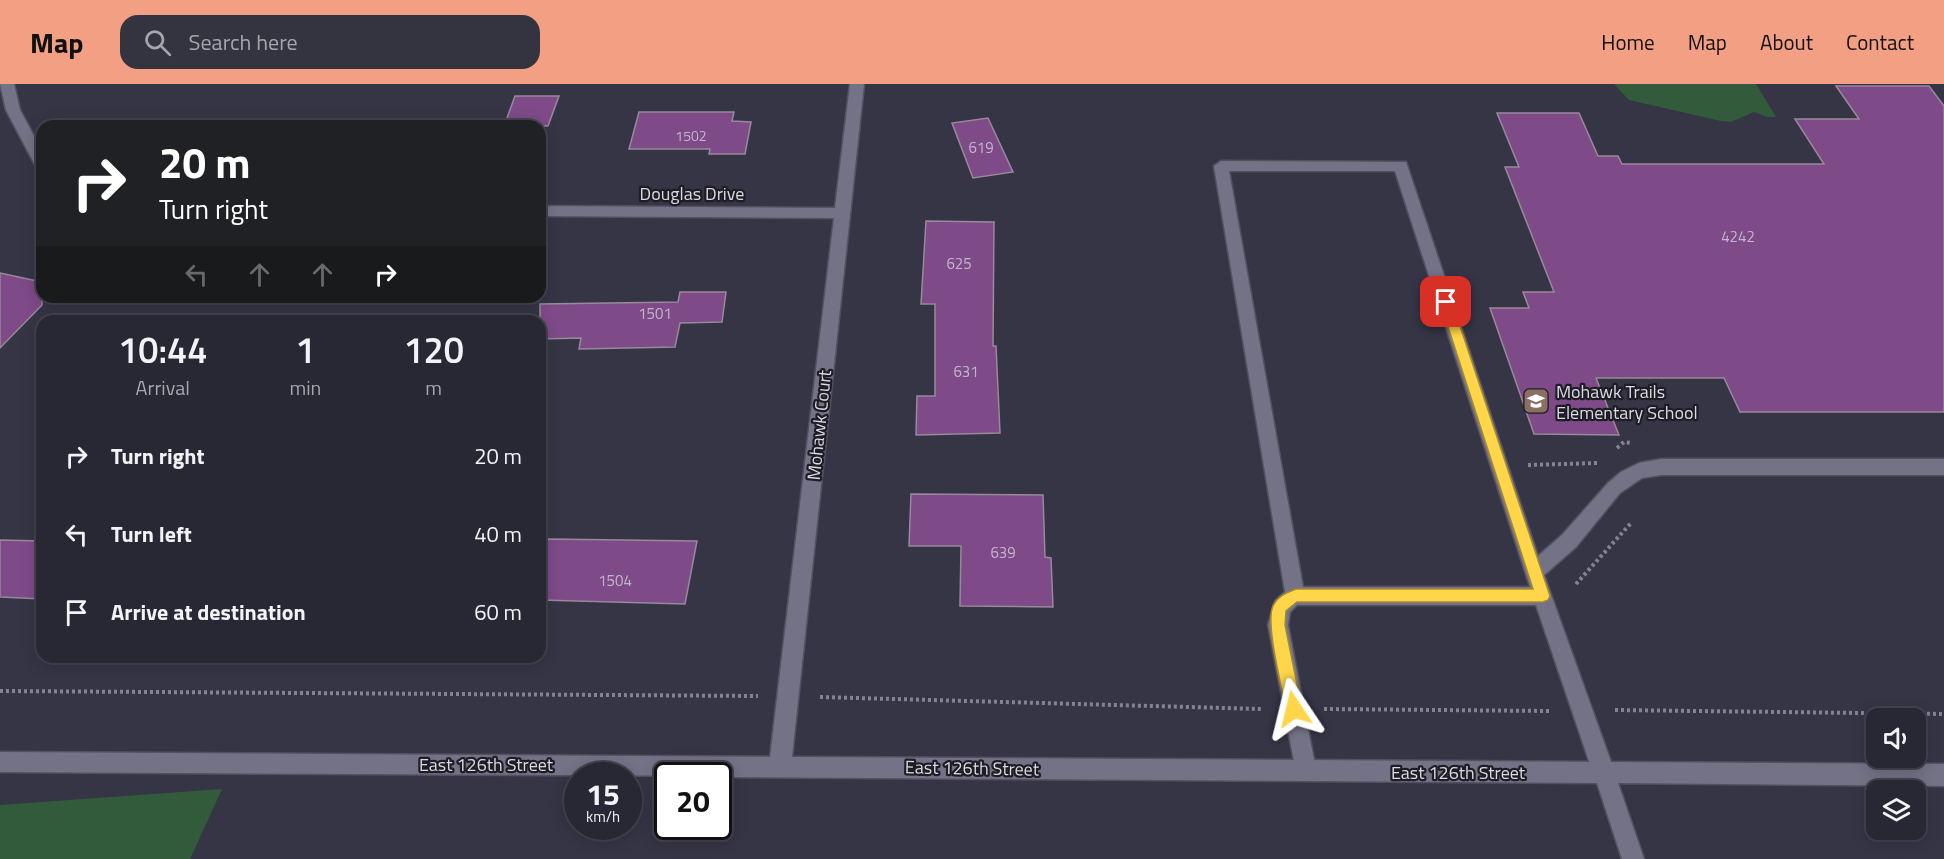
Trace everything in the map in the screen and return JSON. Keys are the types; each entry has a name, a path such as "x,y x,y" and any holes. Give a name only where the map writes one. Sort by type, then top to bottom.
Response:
{"street":[{"path":"7,84 13,110 36,154"},
{"name":"Mohawk Court","path":"780,766 857,84"},
{"path":"1296,596 1221,166 1401,166 1534,572 1633,859"},
{"name":"Douglas Drive","path":"546,212 844,213"},
{"path":"1534,572 1569,541 1614,488 1639,471 1661,466 1944,467"},
{"path":"1305,770 1278,625 1279,609 1285,601 1296,596 1543,596"},
{"name":"East 126th Street","path":"0,762 1944,775"}],"path":[{"path":"1609,454 1624,442 1636,443"},
{"path":"1523,454 1527,465 1603,463"},
{"path":"1576,584 1631,523"},
{"path":"1617,710 1944,714"}],"green space":[{"path":"1614,84 1756,84 1776,117 1767,117 1754,112 1731,122 1721,121 1629,100"},
{"path":"222,789 190,859 0,859 0,805"}],"building":[{"path":"1836,86 1929,86 1944,106 1944,412 1740,412 1724,378 1596,378 1619,435 1534,434 1490,308 1529,308 1523,292 1554,292 1505,167 1519,167 1497,113 1579,113 1598,156 1618,156 1622,164 1824,164 1795,119 1859,119"},
{"path":"515,96 559,96 548,126 546,126 546,120 506,120"},
{"path":"639,112 734,112 732,121 751,122 745,154 709,154 710,149 629,149"},
{"path":"988,118 1013,172 973,178 952,123"},
{"path":"926,221 994,222 993,346 996,346 1000,433 916,435 917,396 935,396 935,304 921,304"},
{"path":"0,273 36,281 36,303 42,303 42,305 0,348"},
{"path":"680,292 726,292 722,322 680,323 675,347 579,349 581,338 546,339 546,315 540,315 540,304 678,302"},
{"path":"911,494 1043,495 1045,557 1051,558 1053,607 960,606 961,546 909,546"},
{"path":"548,539 697,541 685,604 546,600"},
{"path":"0,540 36,541 36,599 0,597"}],"place":[{"name":"Mohawk Trails Elementary School","path":"1536,401"}],"route":[{"path":"1294,709 1278,625 1279,609 1285,601 1296,596 1543,596 1446,302"}]}
